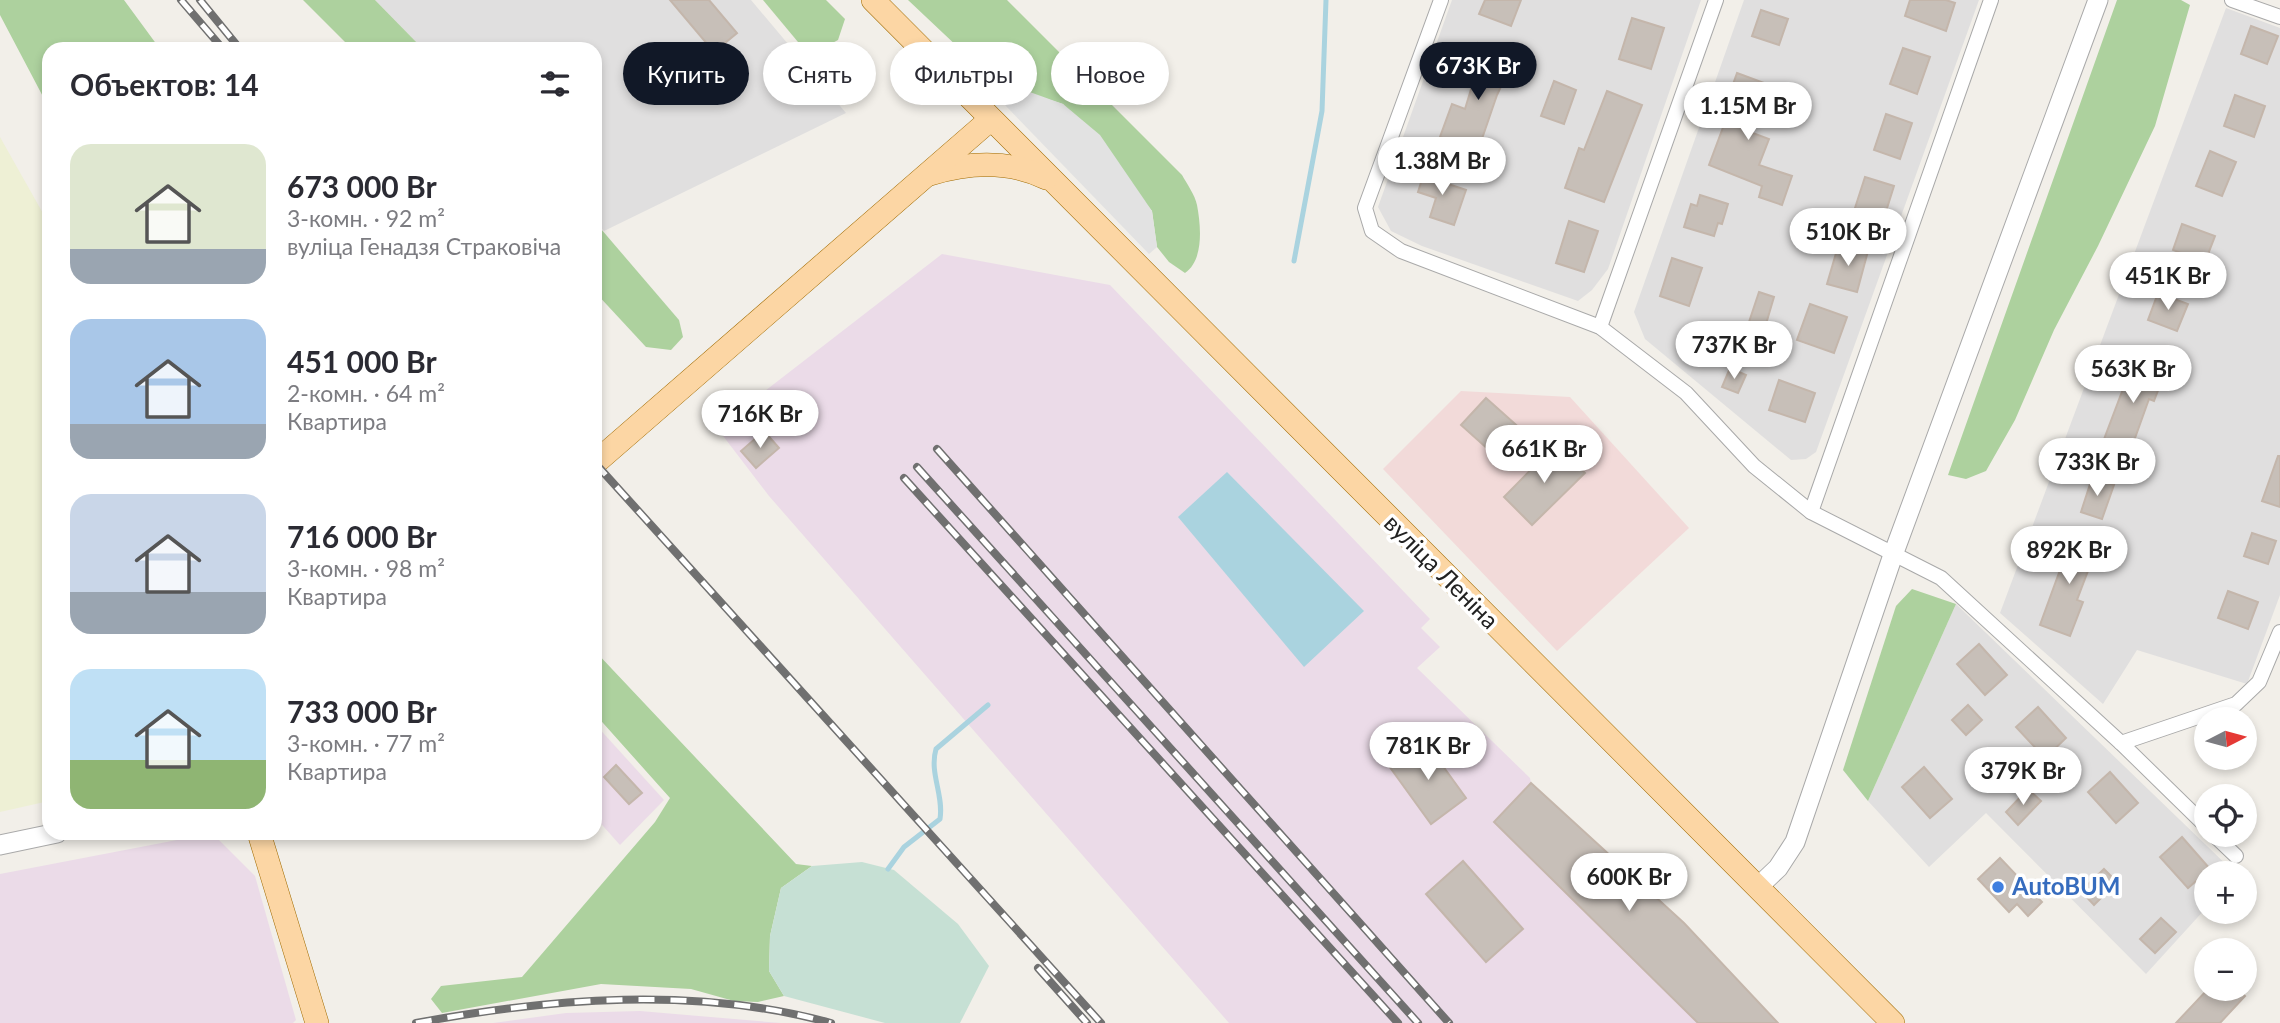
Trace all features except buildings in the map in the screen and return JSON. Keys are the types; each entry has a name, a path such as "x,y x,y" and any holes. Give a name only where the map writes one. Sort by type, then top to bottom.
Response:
{"main road":[{"name":"вуліца Леніна","path":"879,7 1893,1023"},
{"path":"602,457 991,120"},
{"path":"927,175 985,164 1023,169 1053,181"},
{"path":"261,840 317,1023"}],"street":[{"path":"1441,0 1366,208 1372,231 1401,251 1601,327 1686,393 1754,466 1811,512 1941,578 2122,743 2194,814"},
{"path":"1601,327 1716,0"},
{"path":"1811,512 1991,0"},
{"path":"1758,887 1778,869 1795,842 1893,555 2098,0"},
{"path":"2232,0 2280,17"},
{"path":"2122,743 2236,704 2259,682 2280,632"},
{"path":"0,845 42,836"},
{"path":"2227,847 2236,856"}],"shaded area":[{"path":"375,0 751,0 786,42 763,42 763,105 839,105 846,113 604,231 602,42 416,42"},
{"path":"1452,0 1701,0 1608,269 1592,290 1578,301 1422,246 1391,231 1378,207"},
{"path":"1744,0 1979,0 1816,452 1806,459 1791,460 1645,339 1634,312"},
{"path":"2226,8 2280,28 2280,595 2247,684 2137,650 2103,704 2000,613"},
{"path":"1037,95 1051,100 1051,105 1064,105 1100,135 1152,211 1157,247 1149,254 1005,105 1037,105"},
{"path":"942,254 1110,285 1430,619 1421,628 1440,647 1417,668 1530,778 1531,783 1684,924 1778,1023 1229,1023 769,496 717,428"},
{"path":"1461,391 1570,397 1689,528 1557,651 1383,469"},
{"path":"1956,604 2194,833 2194,847 2208,847 2223,861 2194,861 2194,921 2146,974 1986,813 1929,867 1868,801"},
{"path":"602,732 664,800 620,845 602,825"},
{"path":"177,840 219,840 255,876 296,1020 293,1023 0,1023 0,874"},
{"path":"640,1011 781,1023 493,1023 566,1013"}],"green space":[{"path":"0,0 124,0 155,42 42,42 42,95 0,15"},
{"path":"303,0 375,0 416,42 345,42"},
{"path":"763,0 826,0 845,19 838,40 834,42 798,42"},
{"path":"908,0 1007,0 1051,44 1051,100 1037,96 1037,42 953,42"},
{"path":"2117,0 2181,0 2190,5 2155,126 2098,246 2054,330 2015,420 1986,471 1966,479 1948,475"},
{"path":"1064,105 1112,105 1182,175 1196,201 1200,242 1195,260 1185,273 1169,262 1157,247 1152,211"},
{"path":"0,137 42,212 42,803 0,812"},
{"path":"602,230 679,320 683,337 671,350 646,347 602,300"},
{"path":"1912,589 1956,604 1868,801 1843,770 1896,606"},
{"path":"602,658 796,864 812,866 781,888 770,936 769,971 784,996 758,1002 734,1001 691,989 601,984 442,1013 431,999 441,986 522,977 655,822 670,798 602,722"},
{"path":"862,862 894,870 958,924 989,966 960,1023 885,1023 784,996 769,971 770,936 781,888 812,866"}],"water":[{"path":"1227,472 1364,611 1304,667 1178,517"}],"waterway":[{"path":"1294,261 1322,111 1326,0"},
{"path":"888,869 904,847 940,819 934,767 936,749 988,705"}],"railway":[{"path":"181,0 217,42"},
{"path":"200,0 234,42"},
{"path":"937,449 1449,1023"},
{"path":"917,467 1418,1023"},
{"path":"602,471 1101,1023"},
{"path":"904,478 1398,1023"},
{"path":"1038,968 1087,1023"},
{"path":"416,1023 519,1007 624,1000 728,1004 780,1011 831,1023"}],"place":[{"name":"AutoBUM","path":"1998,887"}]}
